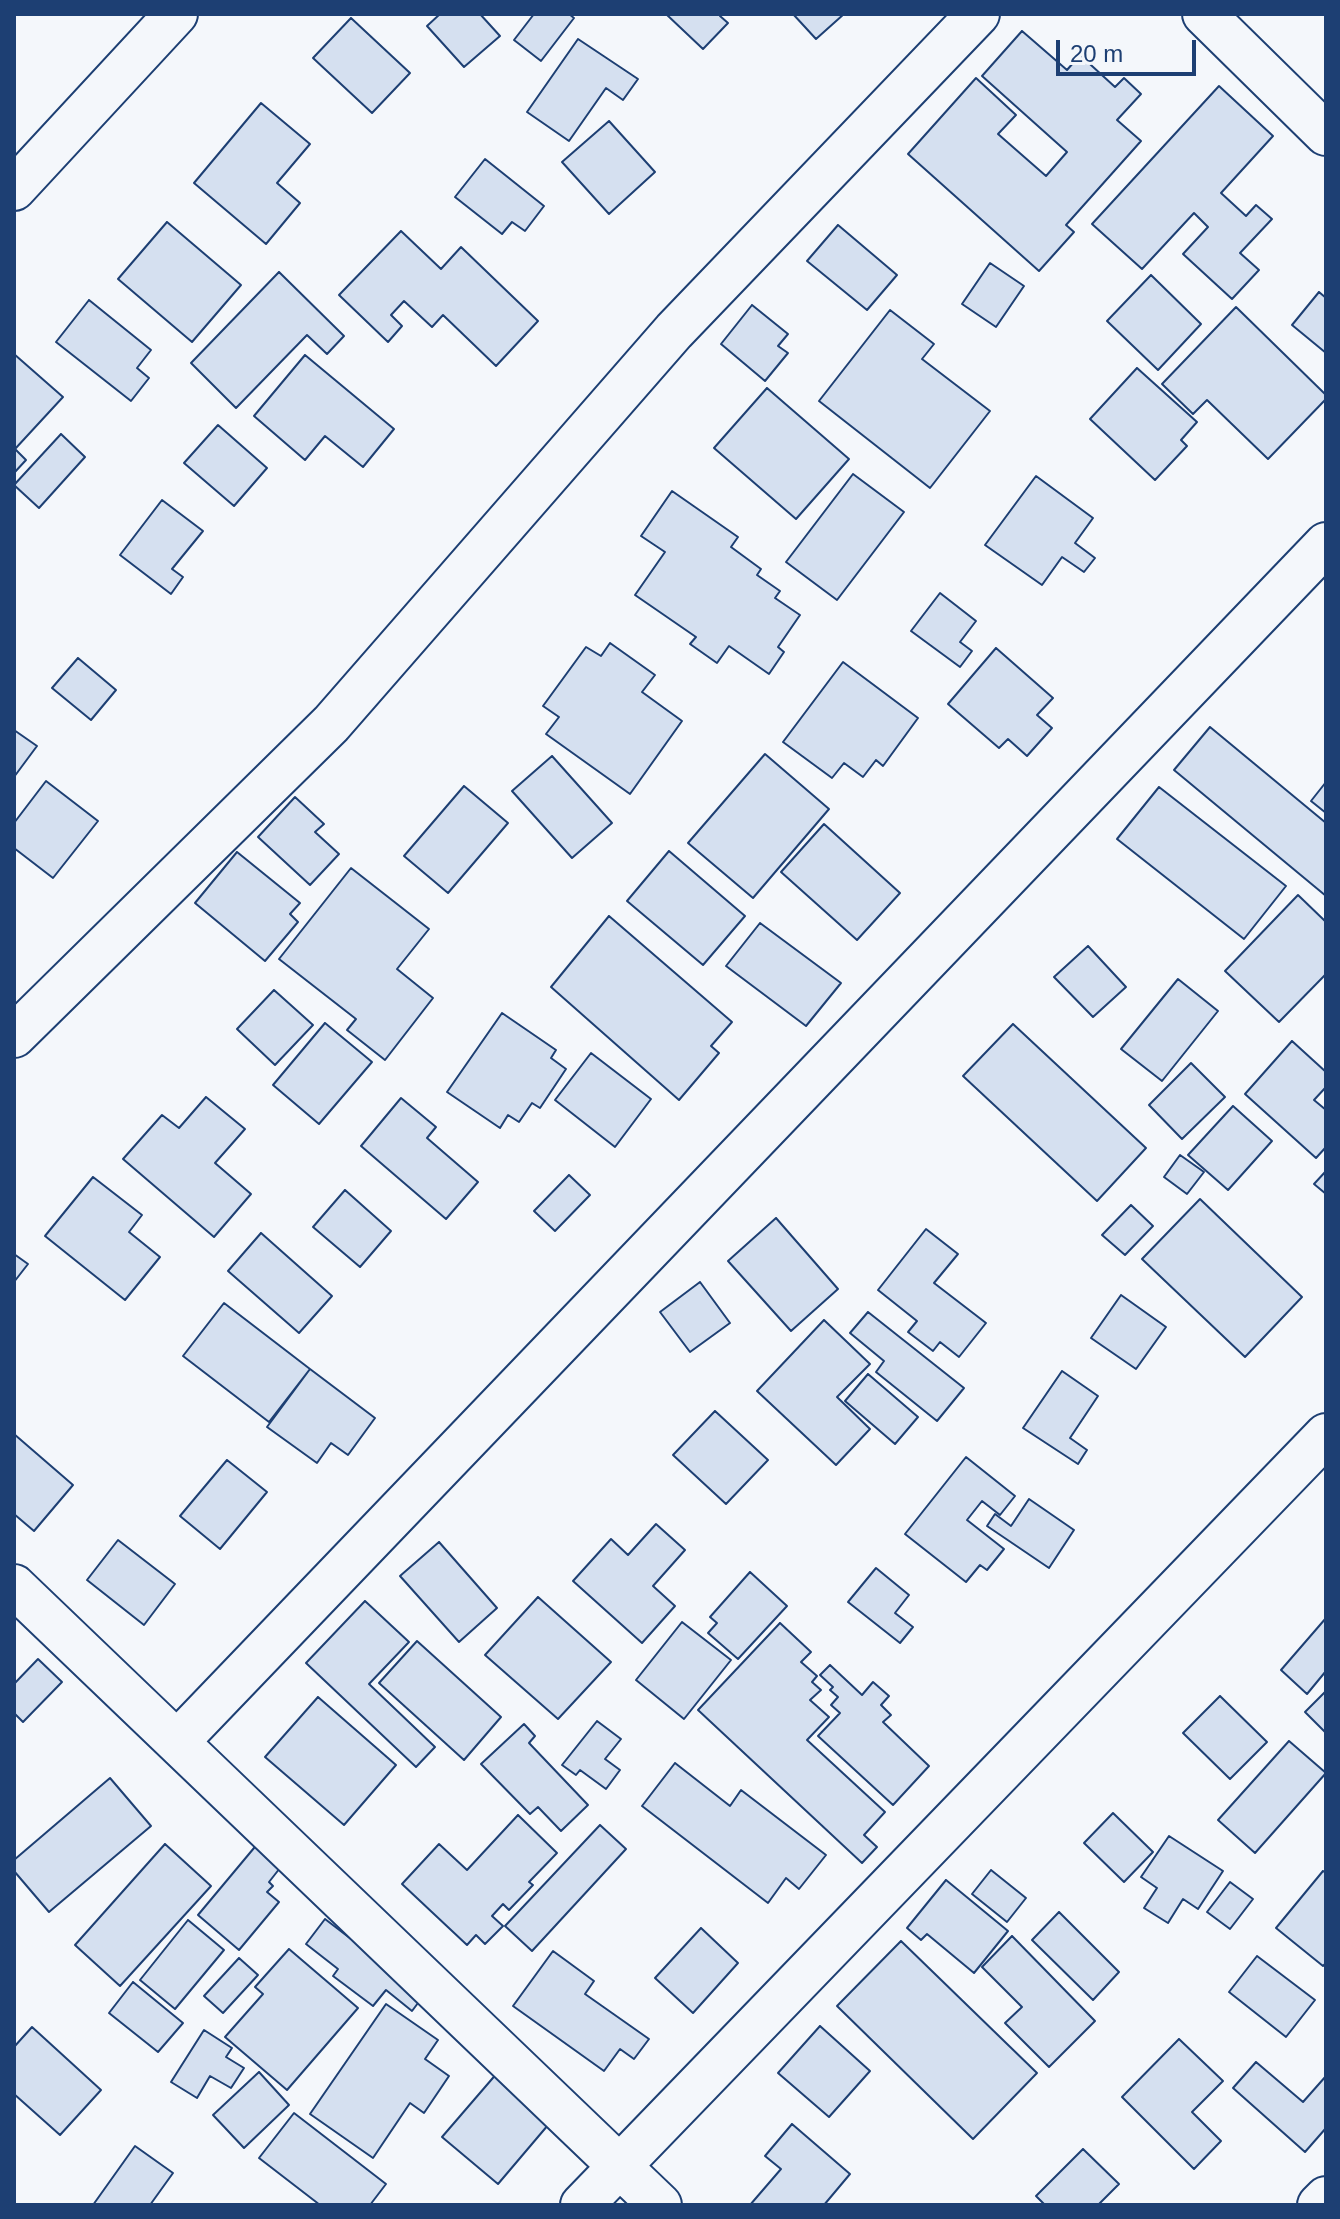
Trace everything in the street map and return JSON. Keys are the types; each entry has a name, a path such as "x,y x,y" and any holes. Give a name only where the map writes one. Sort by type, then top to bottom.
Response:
{"street":[{"path":"14,189 176,14"},
{"path":"14,1036 331,724 674,331 978,14"},
{"path":"1204,14 1326,134"},
{"path":"178,1741 1326,544"},
{"path":"582,2205 1326,1435"},
{"path":"14,1586 660,2205"},
{"path":"1319,2205 1326,2198"}],"building":[{"path":"440,14 480,14 500,36 464,67 427,26"},
{"path":"534,14 569,14 574,18 541,61 514,40"},
{"path":"666,14 722,14 720,16 728,23 703,49"},
{"path":"793,14 844,14 816,39"},
{"path":"351,18 410,73 372,113 313,58"},
{"path":"1022,31 1067,70 1080,55 1115,87 1124,78 1141,94 1117,120 1141,141 1066,225 1074,232 1039,271 908,154 976,78 1016,115 998,134 1046,176 1067,152 982,76"},
{"path":"578,39 638,79 623,100 606,88 569,141 527,112"},
{"path":"1219,86 1273,136 1221,193 1246,216 1256,205 1272,219 1240,253 1259,270 1232,299 1183,254 1208,227 1194,213 1142,269 1092,224"},
{"path":"261,103 310,144 277,183 300,203 266,244 194,183"},
{"path":"609,121 655,172 609,214 562,162"},
{"path":"485,159 544,206 525,231 512,222 502,234 455,197"},
{"path":"167,222 241,285 192,342 118,279"},
{"path":"838,225 897,275 867,310 807,261"},
{"path":"401,231 441,269 461,247 538,321 496,366 443,315 432,327 404,301 391,315 402,326 388,342 339,295"},
{"path":"990,263 1024,286 996,327 962,304"},
{"path":"279,272 344,336 327,354 307,335 236,408 191,363"},
{"path":"1151,275 1201,324 1158,370 1107,321"},
{"path":"1319,292 1326,298 1326,353 1292,325"},
{"path":"89,300 151,350 137,368 149,378 131,401 56,342"},
{"path":"752,305 788,334 778,346 788,353 765,381 721,344"},
{"path":"1236,307 1326,395 1326,399 1268,459 1207,400 1193,414 1162,384"},
{"path":"890,310 934,344 922,359 990,411 930,488 819,401"},
{"path":"14,354 63,397 15,449 26,460 14,473"},
{"path":"305,355 394,429 363,467 325,436 305,460 254,416"},
{"path":"1137,368 1197,422 1181,440 1187,446 1155,480 1090,419"},
{"path":"767,388 849,459 796,519 714,448"},
{"path":"218,425 267,468 234,506 184,463"},
{"path":"61,434 85,457 39,508 14,485"},
{"path":"853,474 904,512 837,600 786,562"},
{"path":"1036,476 1093,518 1075,543 1095,558 1084,572 1062,557 1042,585 985,545"},
{"path":"672,491 738,537 731,547 761,569 757,575 780,591 775,598 800,615 778,647 784,652 769,674 729,646 717,663 690,644 696,637 635,595 665,552 641,536"},
{"path":"162,500 203,531 172,569 183,577 171,594 120,555"},
{"path":"940,593 976,621 960,642 972,651 960,667 911,631"},
{"path":"610,643 655,675 642,692 682,721 630,794 546,734 559,717 543,706 586,647 601,656"},
{"path":"996,648 1053,698 1037,715 1052,728 1027,756 1008,739 999,748 948,704"},
{"path":"78,658 116,690 91,720 52,688"},
{"path":"843,662 918,718 883,766 876,760 863,777 844,763 832,778 783,742"},
{"path":"1210,727 1326,823 1326,896 1174,770"},
{"path":"14,730 37,746 14,777"},
{"path":"765,754 829,809 753,898 688,843"},
{"path":"552,756 612,823 572,858 512,791"},
{"path":"46,781 98,821 53,878 14,848 14,823"},
{"path":"1326,782 1326,813 1311,801"},
{"path":"464,786 508,823 448,893 404,856"},
{"path":"1159,787 1286,886 1244,939 1117,839"},
{"path":"295,797 324,824 315,832 339,854 310,885 258,837"},
{"path":"824,824 900,893 857,940 781,872"},
{"path":"669,851 745,916 703,965 627,901"},
{"path":"237,852 300,903 290,914 298,922 265,961 195,903"},
{"path":"351,868 429,929 397,969 433,998 385,1060 347,1030 356,1019 279,959"},
{"path":"1298,895 1326,922 1326,974 1279,1022 1225,971"},
{"path":"609,916 732,1022 711,1046 719,1053 679,1100 551,987"},
{"path":"760,923 841,983 806,1026 726,966"},
{"path":"1088,946 1126,987 1093,1017 1054,977"},
{"path":"1178,979 1218,1011 1162,1081 1121,1049"},
{"path":"274,990 313,1025 275,1065 237,1029"},
{"path":"502,1013 556,1050 551,1058 566,1069 540,1108 532,1103 519,1122 508,1115 500,1128 447,1092"},
{"path":"325,1023 372,1062 319,1124 273,1085"},
{"path":"1013,1024 1146,1148 1097,1201 963,1076"},
{"path":"1292,1041 1326,1072 1326,1087 1314,1100 1326,1110 1326,1147 1316,1158 1245,1094"},
{"path":"591,1053 651,1099 615,1147 555,1100"},
{"path":"1191,1063 1225,1097 1182,1139 1149,1105"},
{"path":"206,1097 245,1129 215,1163 251,1194 214,1237 123,1159 162,1115 179,1128"},
{"path":"401,1098 436,1127 427,1138 478,1182 446,1219 361,1146"},
{"path":"1233,1106 1272,1141 1228,1190 1188,1155"},
{"path":"1180,1155 1204,1172 1187,1194 1164,1177"},
{"path":"1326,1171 1326,1194 1314,1184"},
{"path":"569,1175 590,1195 555,1231 534,1211"},
{"path":"93,1177 142,1215 129,1232 160,1257 125,1300 45,1236"},
{"path":"345,1190 391,1231 360,1267 313,1227"},
{"path":"1200,1199 1302,1297 1245,1357 1142,1259"},
{"path":"1131,1205 1153,1226 1125,1255 1102,1235"},
{"path":"776,1218 838,1289 791,1331 728,1261"},
{"path":"926,1229 958,1254 934,1283 986,1323 959,1357 940,1342 933,1351 908,1332 917,1321 878,1290"},
{"path":"261,1233 332,1296 299,1333 228,1271"},
{"path":"14,1254 28,1264 14,1282"},
{"path":"700,1282 730,1323 690,1352 660,1312"},
{"path":"1121,1295 1166,1327 1136,1369 1091,1338"},
{"path":"224,1303 310,1369 269,1422 183,1356"},
{"path":"868,1312 964,1388 937,1421 876,1372 884,1361 850,1333"},
{"path":"824,1320 870,1364 837,1397 870,1429 836,1465 757,1391"},
{"path":"310,1369 375,1418 348,1455 331,1443 317,1463 267,1427"},
{"path":"1062,1371 1098,1396 1070,1438 1087,1450 1078,1464 1023,1428"},
{"path":"868,1374 918,1417 895,1444 845,1401"},
{"path":"715,1411 768,1460 726,1504 673,1455"},
{"path":"14,1434 73,1485 34,1531 14,1514"},
{"path":"966,1457 1015,1496 1000,1515 982,1501 967,1520 1004,1549 987,1570 980,1565 966,1582 905,1534"},
{"path":"227,1460 267,1492 220,1549 180,1516"},
{"path":"1029,1499 1074,1530 1049,1568 987,1526 995,1514 1011,1526"},
{"path":"656,1524 685,1550 653,1586 675,1606 642,1643 573,1581 611,1539 628,1555"},
{"path":"118,1540 175,1584 144,1625 87,1580"},
{"path":"439,1542 497,1608 459,1642 400,1576"},
{"path":"876,1568 909,1595 895,1613 913,1627 900,1643 848,1602"},
{"path":"750,1572 787,1606 738,1659 708,1633 717,1623 710,1617"},
{"path":"538,1597 611,1662 558,1719 485,1655"},
{"path":"365,1601 409,1642 369,1684 435,1747 416,1767 306,1663"},
{"path":"1326,1618 1326,1671 1307,1694 1281,1670"},
{"path":"682,1622 731,1660 684,1719 636,1680"},
{"path":"780,1623 811,1652 801,1662 817,1676 812,1682 821,1690 810,1700 829,1717 807,1740 885,1812 864,1835 877,1847 862,1863 698,1710"},
{"path":"417,1641 501,1717 464,1760 379,1683"},
{"path":"38,1659 62,1682 23,1722 14,1713 14,1684"},
{"path":"830,1665 862,1695 873,1682 889,1696 881,1705 891,1715 883,1722 929,1766 893,1805 818,1736 840,1713 831,1705 838,1697 830,1690 833,1687 820,1675"},
{"path":"1326,1691 1326,1733 1305,1712"},
{"path":"1220,1696 1267,1742 1230,1779 1183,1733"},
{"path":"318,1697 396,1765 344,1825 265,1757"},
{"path":"597,1721 621,1739 605,1759 620,1770 606,1789 580,1770 576,1775 562,1765"},
{"path":"524,1724 535,1736 529,1743 588,1805 561,1831 538,1807 530,1814 481,1764"},
{"path":"1289,1741 1326,1773 1255,1853 1218,1820"},
{"path":"675,1763 730,1806 741,1790 826,1855 799,1889 786,1878 768,1903 642,1806"},
{"path":"110,1778 151,1826 49,1912 14,1871 14,1860"},
{"path":"1113,1813 1153,1852 1124,1882 1084,1843"},
{"path":"518,1815 557,1853 529,1882 533,1885 509,1910 503,1904 492,1916 503,1926 485,1944 476,1935 467,1945 402,1884 439,1844 467,1870"},
{"path":"600,1825 626,1849 532,1951 505,1926"},
{"path":"1169,1836 1223,1871 1198,1909 1183,1899 1168,1923 1144,1908 1157,1888 1141,1877"},
{"path":"259,1842 280,1868 269,1882 273,1886 267,1892 279,1902 239,1950 198,1915"},
{"path":"165,1844 211,1886 120,1986 75,1945"},
{"path":"991,1870 1026,1898 1007,1922 972,1894"},
{"path":"1323,1871 1326,1873 1326,1963 1323,1966 1276,1928"},
{"path":"946,1880 1008,1931 974,1973 927,1934 921,1940 907,1928"},
{"path":"1230,1882 1253,1899 1230,1929 1207,1912"},
{"path":"1059,1912 1119,1972 1093,2000 1032,1940"},
{"path":"325,1919 424,1995 412,2011 386,1990 373,2006 333,1976 338,1969 306,1944"},
{"path":"188,1920 224,1950 175,2009 140,1980"},
{"path":"701,1928 738,1963 693,2013 655,1978"},
{"path":"1012,1936 1095,2021 1049,2067 1005,2023 1022,2007 982,1967"},
{"path":"901,1941 1037,2073 973,2139 837,2006"},
{"path":"289,1949 358,2008 287,2090 225,2037 263,1994 255,1987"},
{"path":"553,1951 594,1981 585,1994 649,2039 634,2059 620,2049 604,2071 513,2006"},
{"path":"1257,1956 1315,2000 1286,2037 1229,1992"},
{"path":"239,1958 258,1975 223,2013 204,1996"},
{"path":"133,1982 183,2023 158,2052 109,2013"},
{"path":"386,2004 438,2040 425,2059 449,2076 424,2113 410,2103 373,2158 310,2114"},
{"path":"820,2026 870,2071 829,2117 778,2073"},
{"path":"32,2027 101,2090 60,2135 14,2094 14,2047"},
{"path":"204,2030 232,2048 226,2057 244,2068 231,2088 210,2076 197,2098 171,2082"},
{"path":"1179,2039 1223,2081 1192,2112 1221,2141 1194,2169 1122,2097"},
{"path":"1256,2062 1303,2102 1326,2076 1326,2128 1305,2152 1233,2088"},
{"path":"259,2072 289,2105 244,2148 213,2115"},
{"path":"498,2072 554,2118 498,2184 442,2137"},
{"path":"294,2113 386,2184 370,2205 320,2205 259,2158"},
{"path":"792,2124 850,2174 824,2205 750,2205 781,2169 765,2156"},
{"path":"135,2146 173,2173 150,2205 93,2205"},
{"path":"1083,2149 1119,2184 1098,2205 1045,2205 1036,2196"}]}
